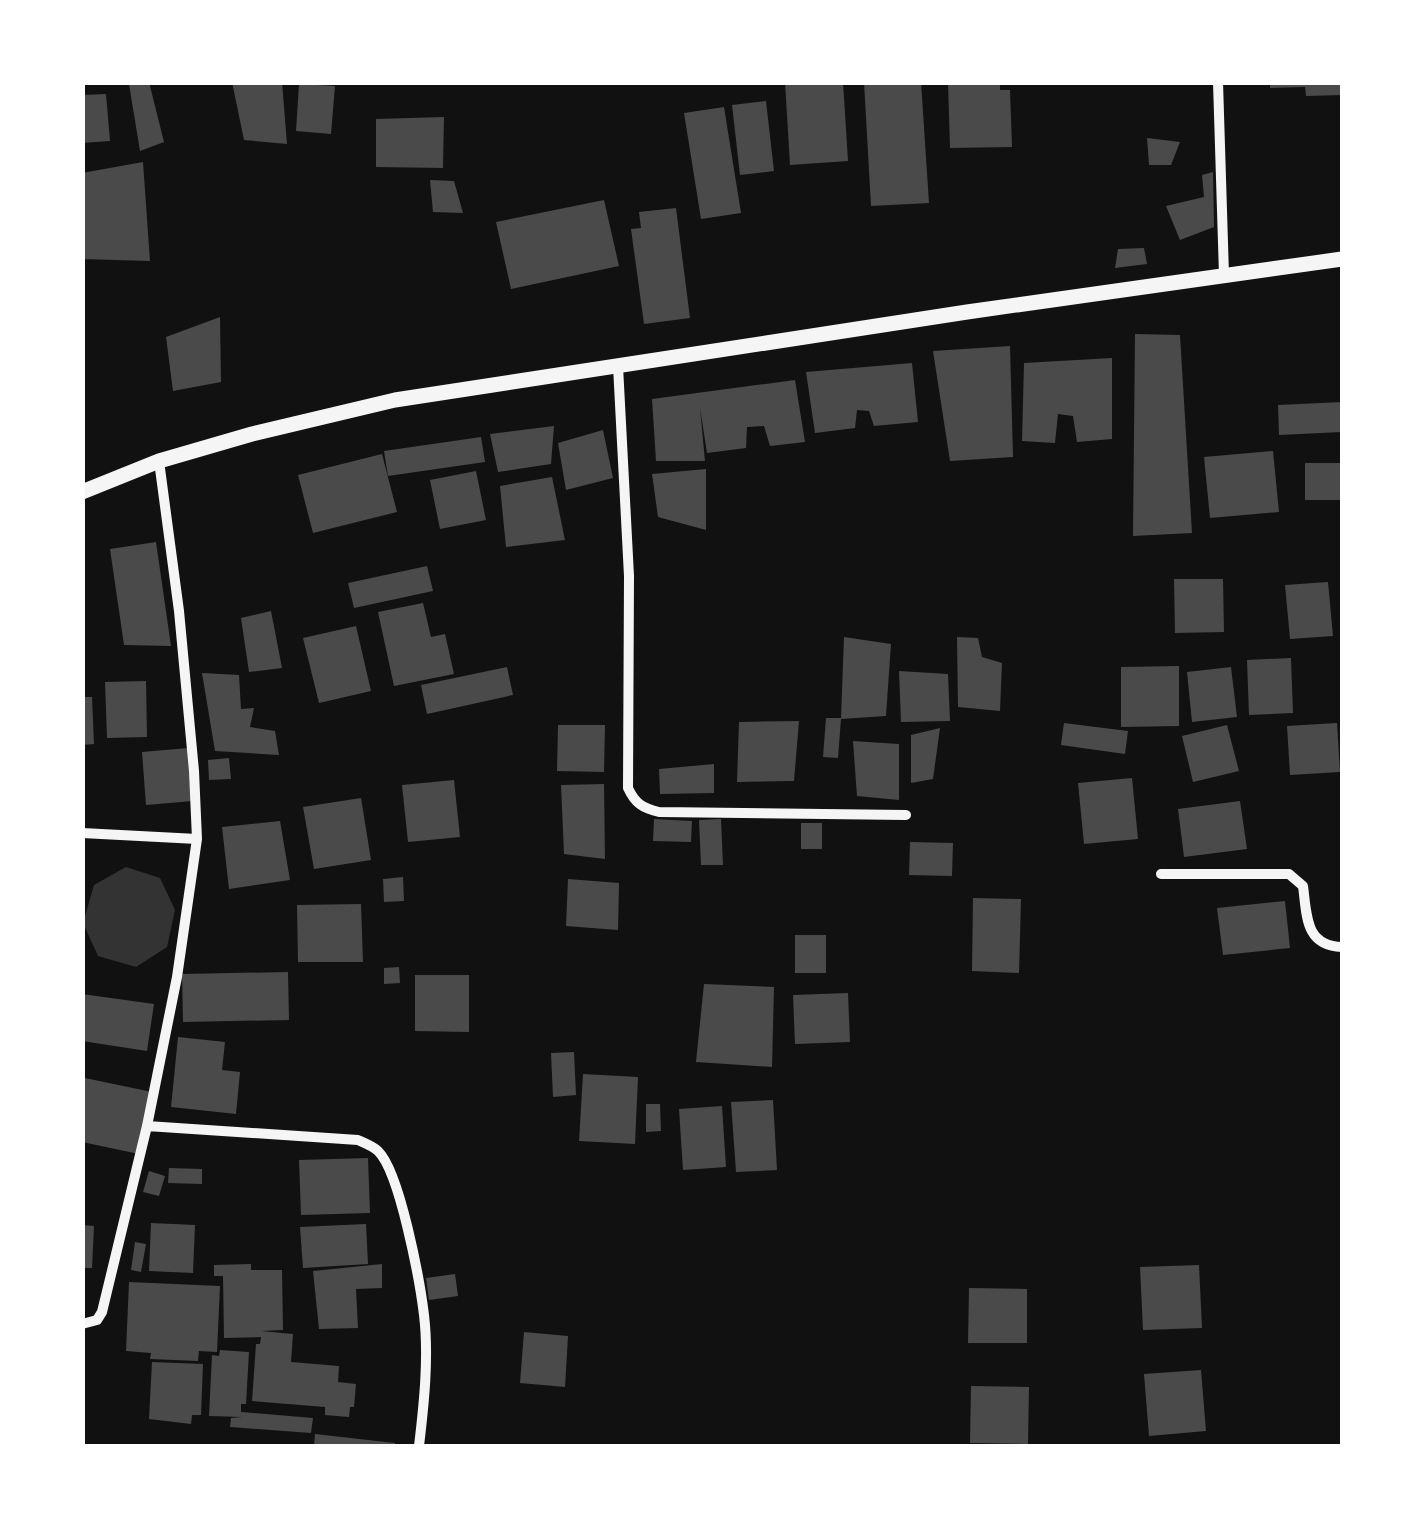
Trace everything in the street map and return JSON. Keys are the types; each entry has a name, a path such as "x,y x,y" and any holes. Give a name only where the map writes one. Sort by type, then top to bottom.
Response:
{"street":[{"path":"1218,82 1224,274"},
{"path":"82,492 160,461 252,434 395,400 1342,258"},
{"path":"618,366 629,576 628,788 634,800 644,809 658,812 906,815"},
{"path":"82,1324 97,1320 102,1312 147,1126 177,977 197,838 179,610 160,461"},
{"path":"82,833 197,838"},
{"path":"1160,874 1289,874 1303,886 1314,938 1323,945 1342,948"},
{"path":"147,1126 358,1140 376,1148 388,1164 402,1208 424,1315 426,1368 419,1446"}],"shaded area":[{"path":"126,867 160,878 175,910 167,947 136,967 98,956 83,923 94,885"}],"building":[{"path":"149,82 164,142 140,151 129,84"},
{"path":"232,82 282,82 287,144 244,140"},
{"path":"785,82 843,82 848,161 790,165"},
{"path":"864,82 921,82 929,203 871,206"},
{"path":"948,82 1000,82 1000,90 1010,90 1012,147 950,148"},
{"path":"1270,82 1342,82 1342,95 1306,96 1305,87 1270,88"},
{"path":"299,84 335,86 331,134 296,131"},
{"path":"106,94 110,141 82,143 82,95"},
{"path":"766,101 774,171 740,175 732,105"},
{"path":"724,107 741,213 701,219 684,113"},
{"path":"444,117 443,168 376,167 376,119"},
{"path":"1147,138 1180,142 1171,165 1149,165"},
{"path":"143,162 150,261 82,259 82,173"},
{"path":"1213,172 1214,227 1180,240 1166,206 1204,197 1202,175"},
{"path":"430,180 454,181 463,213 433,212"},
{"path":"604,200 619,266 511,289 496,222"},
{"path":"676,208 690,318 644,324 631,229 641,228 639,212"},
{"path":"1144,248 1147,264 1115,268 1118,249"},
{"path":"220,317 221,382 173,391 166,337"},
{"path":"1135,334 1180,335 1192,533 1133,536"},
{"path":"1010,346 1013,457 950,461 933,351"},
{"path":"1112,358 1112,439 1077,442 1073,416 1058,414 1055,443 1022,441 1024,363"},
{"path":"912,363 918,422 874,426 869,411 857,410 855,428 815,433 806,372"},
{"path":"795,380 805,442 770,446 764,426 747,427 746,448 707,453 700,408 705,461 656,461 652,399"},
{"path":"1342,402 1342,432 1279,435 1278,405"},
{"path":"554,426 551,464 498,472 490,434"},
{"path":"603,430 613,478 566,490 558,443"},
{"path":"481,437 485,462 388,476 384,451"},
{"path":"1273,451 1279,512 1210,518 1204,457"},
{"path":"382,454 397,512 313,533 298,475"},
{"path":"1305,463 1342,463 1342,500 1305,500"},
{"path":"706,469 706,530 658,517 652,474"},
{"path":"476,471 486,520 440,529 430,480"},
{"path":"552,477 565,540 506,547 500,486"},
{"path":"156,542 171,646 124,645 110,549"},
{"path":"427,566 433,591 354,608 348,583"},
{"path":"1174,579 1223,579 1224,632 1175,633"},
{"path":"1328,582 1333,636 1290,639 1285,585"},
{"path":"423,603 431,637 445,634 454,674 394,686 378,612"},
{"path":"271,611 282,668 249,672 241,618"},
{"path":"356,626 371,691 319,703 303,638"},
{"path":"844,637 891,644 886,716 841,719 838,758 823,757 826,718 841,718"},
{"path":"957,637 978,638 982,657 1002,663 1000,711 958,707"},
{"path":"1291,658 1293,713 1249,715 1247,660"},
{"path":"1179,666 1179,726 1121,727 1121,667"},
{"path":"507,667 513,695 427,714 421,685"},
{"path":"1231,667 1237,717 1192,722 1187,672"},
{"path":"899,671 948,674 950,721 901,722"},
{"path":"202,673 239,675 241,709 254,708 250,727 275,731 279,755 215,751"},
{"path":"146,681 147,737 107,738 105,682"},
{"path":"82,697 92,697 94,744 82,745"},
{"path":"799,721 794,781 737,782 739,722"},
{"path":"1064,723 1128,731 1125,754 1061,745"},
{"path":"1337,723 1340,772 1290,775 1287,726"},
{"path":"558,725 605,725 604,772 557,771"},
{"path":"1227,725 1239,771 1193,782 1182,736"},
{"path":"940,728 933,779 911,783 911,735"},
{"path":"853,741 899,744 899,800 857,796"},
{"path":"188,748 193,801 146,805 142,752"},
{"path":"229,758 231,779 209,780 208,760"},
{"path":"714,764 714,793 660,794 659,769"},
{"path":"1132,778 1138,839 1084,844 1078,783"},
{"path":"454,780 460,837 408,842 402,785"},
{"path":"604,784 605,859 564,854 561,785"},
{"path":"361,798 371,860 314,869 303,807"},
{"path":"1240,801 1247,849 1184,857 1178,809"},
{"path":"654,819 692,821 691,842 653,841"},
{"path":"721,819 723,865 701,865 699,820"},
{"path":"280,821 290,880 229,889 222,827"},
{"path":"801,823 822,823 822,849 801,849"},
{"path":"910,842 953,843 952,876 909,875"},
{"path":"403,877 404,901 384,902 383,879"},
{"path":"568,879 619,883 618,930 566,926"},
{"path":"973,898 1021,899 1019,973 972,971"},
{"path":"1285,901 1290,948 1223,955 1217,908"},
{"path":"361,904 363,962 298,962 297,905"},
{"path":"795,935 826,935 826,973 795,973"},
{"path":"399,967 400,983 384,984 384,968"},
{"path":"288,972 289,1020 183,1022 182,974"},
{"path":"415,975 469,975 469,1032 415,1031"},
{"path":"704,984 774,987 772,1067 696,1062"},
{"path":"848,993 850,1042 795,1044 793,995"},
{"path":"82,994 154,1004 147,1051 82,1041"},
{"path":"178,1037 225,1042 222,1070 240,1072 236,1114 171,1107"},
{"path":"574,1052 576,1095 553,1097 551,1053"},
{"path":"583,1074 638,1077 635,1144 579,1141"},
{"path":"85,1078 152,1092 139,1154 82,1142"},
{"path":"773,1100 777,1170 736,1172 731,1102"},
{"path":"646,1104 660,1104 661,1131 646,1132"},
{"path":"722,1106 726,1167 683,1170 679,1109"},
{"path":"368,1158 370,1213 301,1215 299,1160"},
{"path":"169,1168 202,1169 202,1184 168,1183"},
{"path":"149,1171 165,1176 159,1196 143,1192"},
{"path":"151,1223 195,1225 193,1273 149,1271"},
{"path":"366,1224 368,1264 303,1268 300,1227"},
{"path":"82,1225 94,1226 92,1268 82,1268"},
{"path":"135,1242 146,1244 141,1272 131,1270"},
{"path":"251,1264 251,1270 282,1270 283,1330 261,1331 293,1334 291,1362 339,1366 338,1382 356,1384 349,1417 325,1415 325,1407 252,1401 256,1344 260,1344 261,1337 224,1338 223,1276 214,1276 214,1265"},
{"path":"382,1264 382,1288 356,1289 358,1328 319,1329 313,1271"},
{"path":"1199,1265 1202,1328 1143,1330 1140,1267"},
{"path":"455,1274 458,1296 429,1300 426,1278"},
{"path":"129,1282 220,1286 217,1352 199,1351 198,1361 150,1359 151,1353 126,1351"},
{"path":"969,1288 1027,1289 1027,1343 968,1343"},
{"path":"524,1332 568,1336 565,1387 520,1383"},
{"path":"220,1350 249,1352 246,1404 241,1404 241,1412 313,1418 311,1433 230,1427 231,1418 242,1417 209,1416 212,1355 219,1356"},
{"path":"152,1362 203,1364 201,1415 192,1415 191,1424 149,1419"},
{"path":"1201,1370 1206,1431 1149,1436 1144,1374"},
{"path":"971,1386 1029,1387 1028,1444 970,1443"},
{"path":"315,1434 395,1443 395,1446 314,1446"}]}
